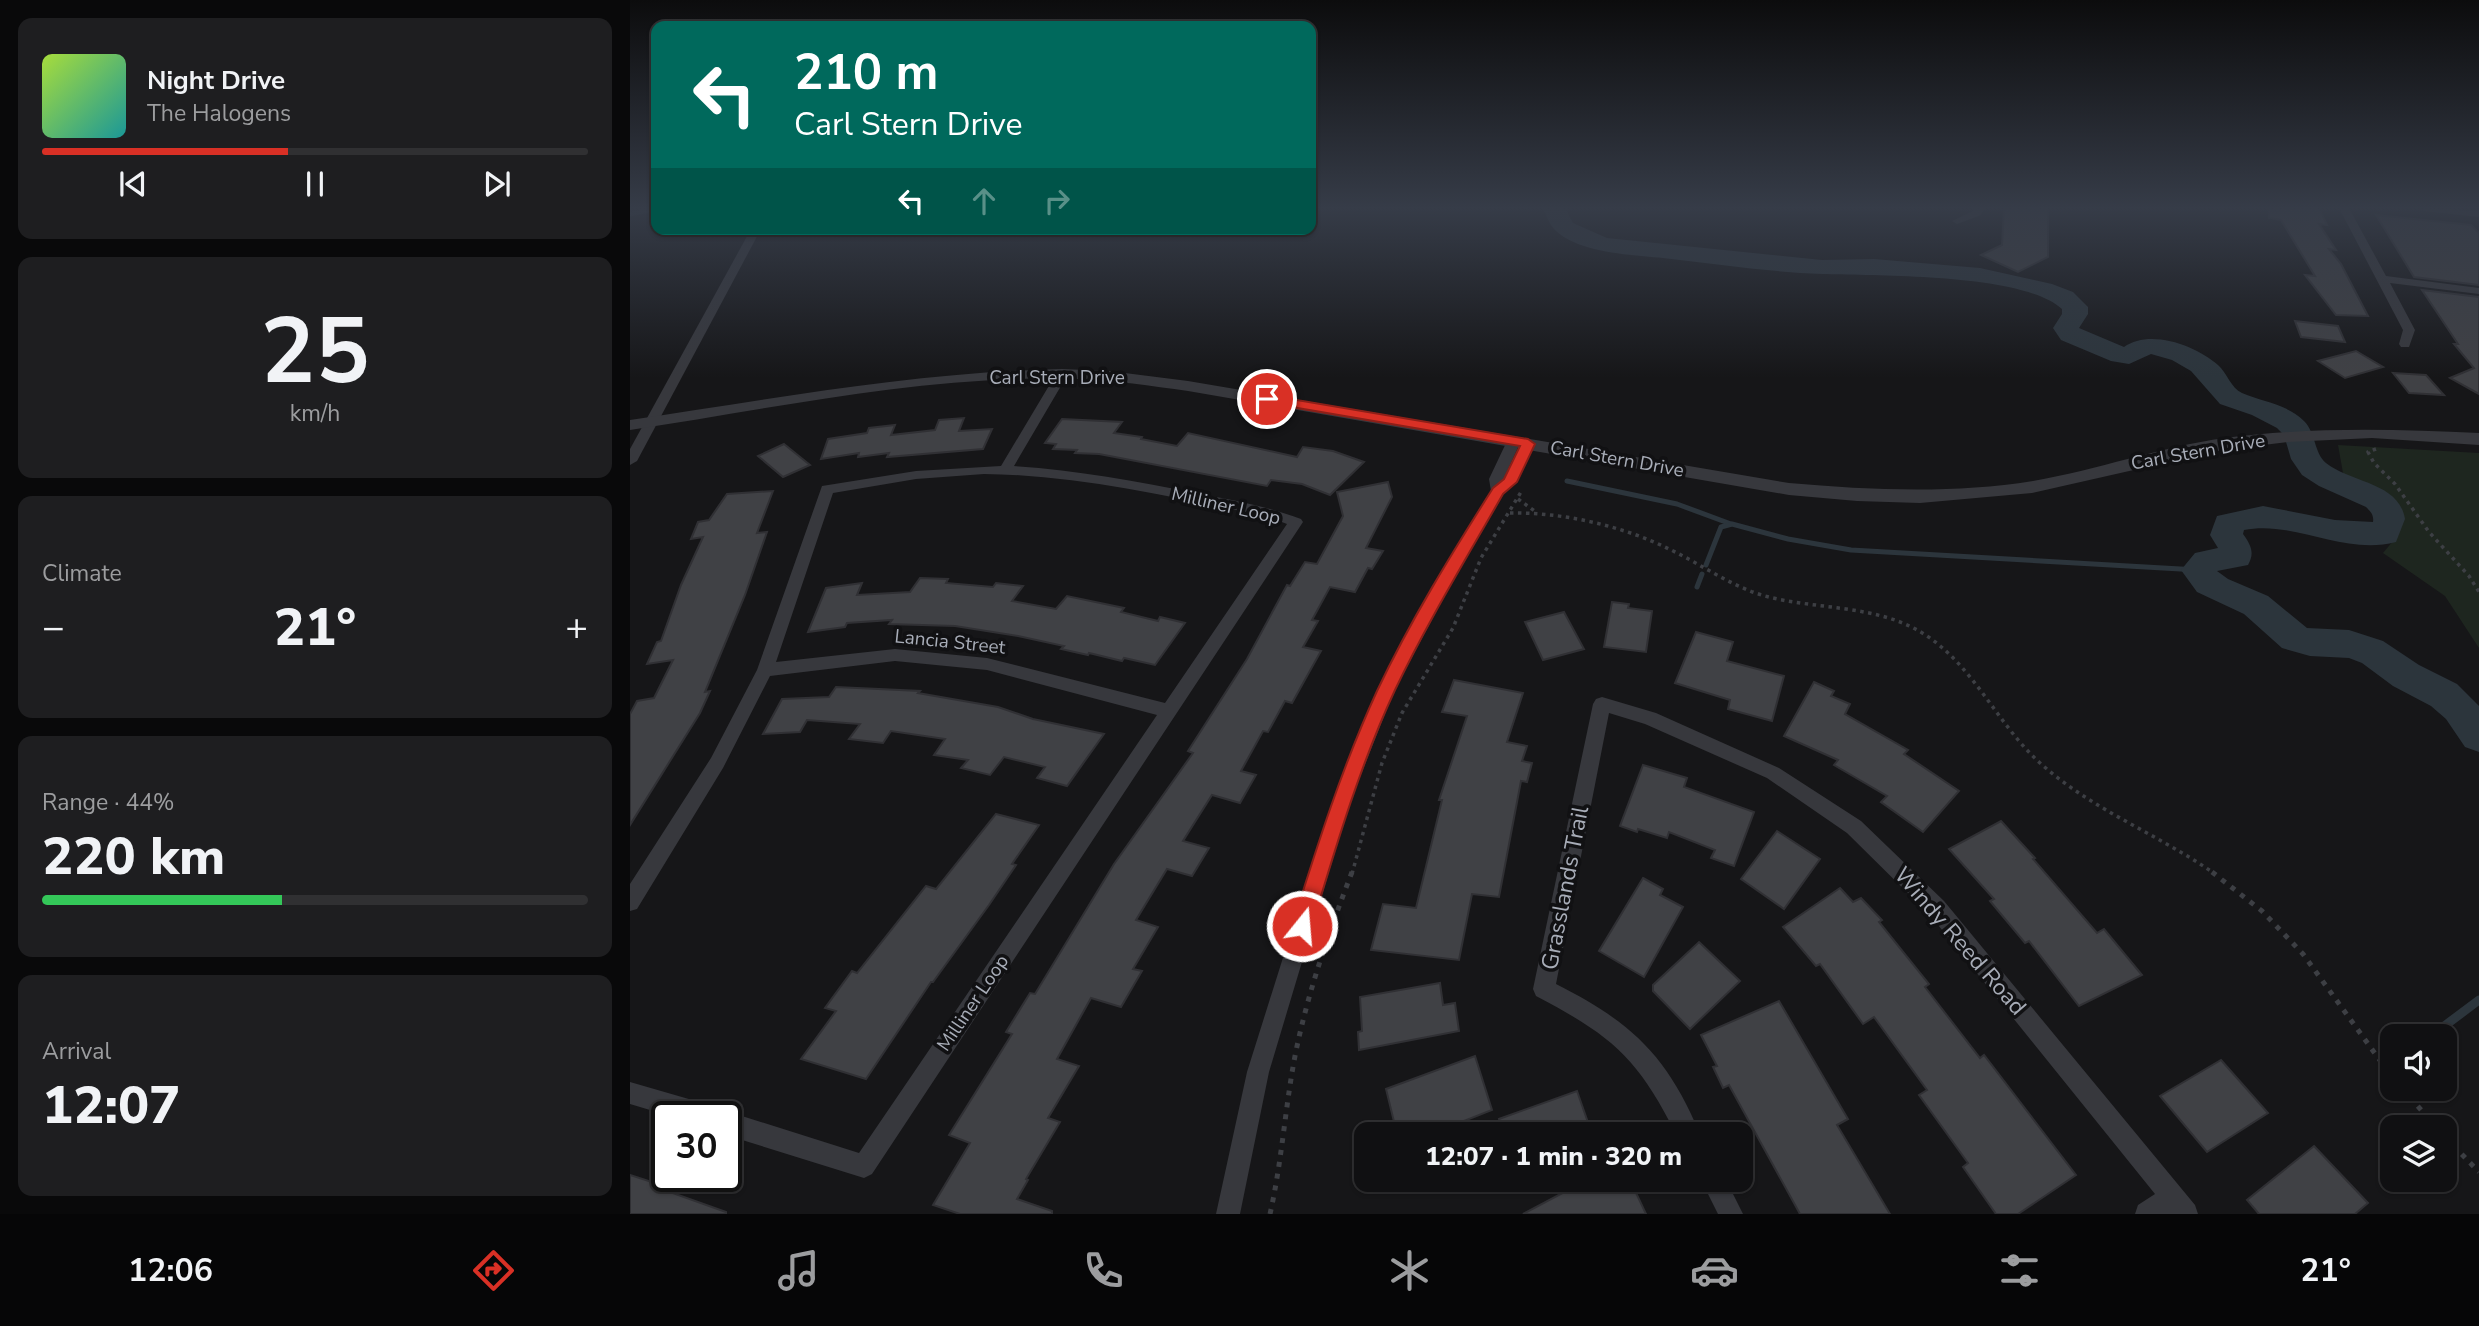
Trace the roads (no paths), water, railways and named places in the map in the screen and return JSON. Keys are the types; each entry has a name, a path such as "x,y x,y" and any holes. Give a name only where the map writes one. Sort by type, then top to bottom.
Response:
{"street":[{"path":"630,461 737,265"},
{"path":"2374,265 2409,330 2404,344"},
{"path":"2382,279 2479,291"},
{"path":"1006,470 1062,374"},
{"name":"Carl Stern Drive","path":"630,425 886,387 968,378 1062,374 1134,378 1789,489 1920,497 2032,487 2222,444 2360,433 2479,439"},
{"path":"1228,1214 1258,1072 1340,805 1386,691 1436,597 1498,491 1510,482 1521,442"},
{"name":"Milliner Loop","path":"630,902 717,763 765,670 827,489 922,475 1006,470 1090,477 1269,512 1296,522 864,1166 742,1128"},
{"name":"Lancia Street","path":"765,670 895,655 987,664 1169,711"},
{"name":"Grasslands Trail","path":"1602,704 1544,989 1587,1010 1625,1038 1657,1075 1682,1122"},
{"name":"Windy Reed Road","path":"1602,704 1650,718 1773,773 1854,827 1937,908 2179,1205"},
{"path":"630,1093 656,1101"},
{"path":"1719,1192 1731,1214"},
{"path":"2147,1214 2179,1205"}],"waterway":[{"path":"1799,265 1874,266 1980,275 2043,289 2064,297 2075,307 2075,314 2066,328 2070,334 2121,355 2129,356 2141,348 2151,346 2191,359 2209,371 2230,398 2281,418 2296,430 2313,468 2330,479 2369,495 2383,505 2389,519 2384,534 2335,531 2274,518 2241,520 2228,524 2226,535 2235,548 2236,557 2207,561 2198,570 2216,588 2256,605 2288,635 2310,643 2357,645 2375,653 2406,676 2444,695 2463,714 2479,736"},
{"path":"1567,481 1677,504 1731,524"},
{"path":"1706,565 1721,527 1732,524 1788,539 1851,550 2198,570"},
{"path":"1697,587 1702,574"},
{"path":"2447,1024 2479,1000"}]}
